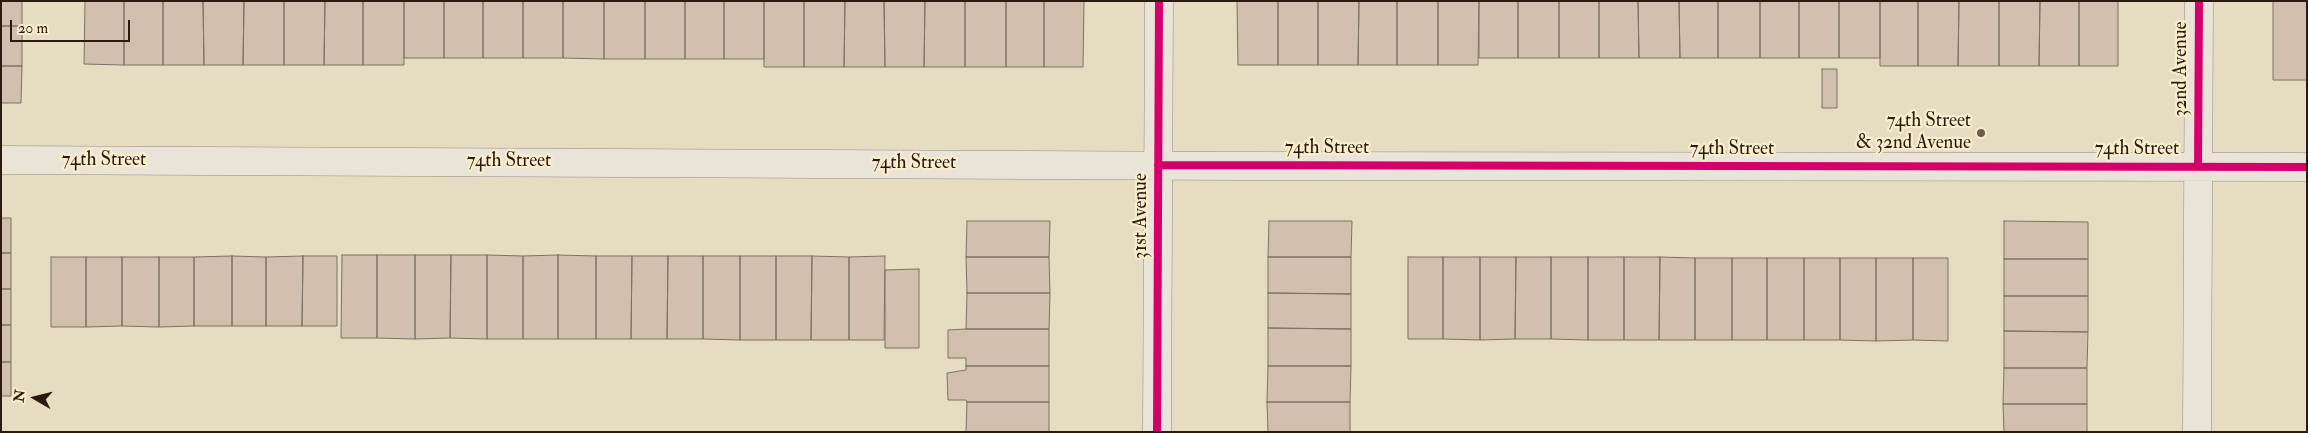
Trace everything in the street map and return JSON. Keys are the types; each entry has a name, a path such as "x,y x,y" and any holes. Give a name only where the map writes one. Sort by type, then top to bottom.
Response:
{"street":[{"name":"31st Avenue","path":"1157,432 1159,1"},
{"name":"32nd Avenue","path":"2197,432 2199,1"},
{"name":"74th Street","path":"1,160 2307,167"}],"building":[{"path":"1,1 22,1 22,26 1,26"},
{"path":"85,1 124,1 124,65 84,64"},
{"path":"124,1 163,1 163,65 124,65"},
{"path":"163,1 203,1 204,65 163,65"},
{"path":"203,1 244,1 243,65 204,65"},
{"path":"244,1 284,1 284,65 243,65"},
{"path":"284,1 325,1 324,65 284,65"},
{"path":"325,1 363,1 363,65 324,65"},
{"path":"363,1 404,1 404,65 363,65"},
{"path":"404,1 444,1 444,58 404,58"},
{"path":"444,1 483,1 483,58 444,58"},
{"path":"483,1 523,1 523,58 483,58"},
{"path":"523,1 563,1 563,58 523,58"},
{"path":"563,1 604,1 604,59 563,58"},
{"path":"604,1 645,1 645,59 604,59"},
{"path":"645,1 685,1 685,59 645,59"},
{"path":"685,1 724,1 724,59 685,59"},
{"path":"724,1 764,1 764,59 724,59"},
{"path":"764,1 804,1 804,67 764,67"},
{"path":"804,1 845,1 844,67 804,67"},
{"path":"845,1 884,1 885,67 844,67"},
{"path":"884,1 925,1 924,67 885,67"},
{"path":"925,1 965,1 965,67 924,67"},
{"path":"965,1 1006,1 1006,67 965,67"},
{"path":"1006,1 1044,1 1044,67 1006,67"},
{"path":"1044,1 1084,1 1083,67 1044,67"},
{"path":"1237,1 1278,1 1278,65 1238,65"},
{"path":"1278,1 1318,1 1318,65 1278,65"},
{"path":"1318,1 1359,1 1358,65 1318,65"},
{"path":"1359,1 1397,1 1397,65 1358,65"},
{"path":"1397,1 1438,1 1438,65 1397,65"},
{"path":"1438,1 1479,1 1478,65 1438,65"},
{"path":"1479,1 1518,1 1518,58 1479,58"},
{"path":"1518,1 1559,1 1559,58 1518,58"},
{"path":"1559,1 1599,1 1599,58 1559,58"},
{"path":"1599,1 1638,1 1639,58 1599,58"},
{"path":"1638,1 1679,1 1680,58 1639,58"},
{"path":"1679,1 1718,1 1718,58 1680,58"},
{"path":"1718,1 1760,1 1760,58 1718,58"},
{"path":"1760,1 1799,1 1799,58 1760,58"},
{"path":"1799,1 1839,1 1839,58 1799,58"},
{"path":"1839,1 1880,1 1880,58 1839,58"},
{"path":"1880,1 1918,1 1918,66 1880,66"},
{"path":"1918,1 1959,1 1958,66 1918,66"},
{"path":"1959,1 1999,1 1999,66 1958,66"},
{"path":"1999,1 2040,1 2039,66 1999,66"},
{"path":"2040,1 2079,1 2079,66 2039,66"},
{"path":"2079,1 2118,1 2118,66 2079,66"},
{"path":"2273,1 2307,1 2307,80 2273,80"},
{"path":"1,26 22,26 22,66 1,66"},
{"path":"1,66 22,66 21,103 1,103"},
{"path":"1822,69 1837,69 1837,108 1822,108"},
{"path":"1,218 11,218 11,253 1,253"},
{"path":"967,221 1050,221 1049,257 966,257"},
{"path":"1269,221 1352,221 1351,257 1268,257"},
{"path":"2004,221 2088,222 2088,259 2004,259"},
{"path":"1,253 11,253 11,289 1,289"},
{"path":"342,255 377,255 377,338 341,338"},
{"path":"377,255 415,255 415,339 377,338"},
{"path":"415,255 451,255 450,338 415,339"},
{"path":"451,255 487,255 487,339 450,338"},
{"path":"487,255 523,256 523,339 487,339"},
{"path":"558,255 558,339 523,339 523,256"},
{"path":"558,255 596,256 596,339 558,339"},
{"path":"232,256 232,326 194,326 194,257"},
{"path":"232,256 266,257 266,326 232,326"},
{"path":"303,256 302,326 266,326 266,257"},
{"path":"303,256 337,256 337,326 302,326"},
{"path":"596,256 632,256 631,339 596,339"},
{"path":"632,256 668,256 667,339 631,339"},
{"path":"668,256 703,256 703,339 667,339"},
{"path":"703,256 740,256 740,340 703,339"},
{"path":"740,256 776,256 776,340 740,340"},
{"path":"776,256 812,256 811,340 776,340"},
{"path":"812,256 849,257 849,340 811,340"},
{"path":"885,256 884,340 849,340 849,257"},
{"path":"51,257 86,257 86,327 51,327"},
{"path":"86,257 122,257 122,326 86,327"},
{"path":"122,257 159,257 159,327 122,326"},
{"path":"159,257 194,257 194,326 159,327"},
{"path":"966,257 1049,257 1050,293 967,293"},
{"path":"1268,257 1351,257 1351,294 1268,293"},
{"path":"1408,257 1443,257 1443,339 1408,339"},
{"path":"1443,257 1480,257 1480,340 1443,339"},
{"path":"1480,257 1516,257 1515,339 1480,340"},
{"path":"1516,257 1551,257 1551,339 1515,339"},
{"path":"1551,257 1588,257 1588,340 1551,339"},
{"path":"1588,257 1624,257 1624,340 1588,340"},
{"path":"1624,257 1660,257 1659,340 1624,340"},
{"path":"1660,257 1695,258 1695,340 1659,340"},
{"path":"1695,258 1732,258 1732,340 1695,340"},
{"path":"1732,258 1767,258 1767,340 1732,340"},
{"path":"1767,258 1804,258 1804,340 1767,340"},
{"path":"1804,258 1840,258 1840,340 1804,340"},
{"path":"1840,258 1876,258 1876,341 1840,340"},
{"path":"1876,258 1913,258 1913,340 1876,341"},
{"path":"1913,258 1948,258 1948,341 1913,340"},
{"path":"2004,259 2088,259 2088,296 2004,296"},
{"path":"919,269 919,348 885,348 885,270"},
{"path":"1,289 11,289 11,325 1,325"},
{"path":"967,293 1050,293 1049,329 966,329"},
{"path":"1268,293 1351,294 1351,329 1268,328"},
{"path":"2004,296 2088,296 2088,332 2004,331"},
{"path":"1,325 11,325 11,362 1,362"},
{"path":"1268,328 1351,329 1351,366 1268,366"},
{"path":"1049,329 1049,366 966,366 966,358 948,358 948,330"},
{"path":"2004,331 2088,332 2087,368 2004,368"},
{"path":"1,362 11,362 11,396 1,396"},
{"path":"966,366 1049,366 1049,402 967,402 966,400 948,400 947,373 966,370"},
{"path":"1268,366 1351,366 1350,402 1267,402"},
{"path":"2004,368 2087,368 2087,404 2003,404"},
{"path":"967,402 1049,402 1049,432 966,432"},
{"path":"1267,402 1350,402 1350,432 1268,432"},
{"path":"2003,404 2087,404 2087,432 2004,432"}],"cycle path":[{"path":"1157,432 1159,1"},
{"path":"2198,166 2199,1"},
{"path":"1158,165 2307,167"}],"place":[{"name":"74th Street & 32nd Avenue","path":"1981,133"}]}
